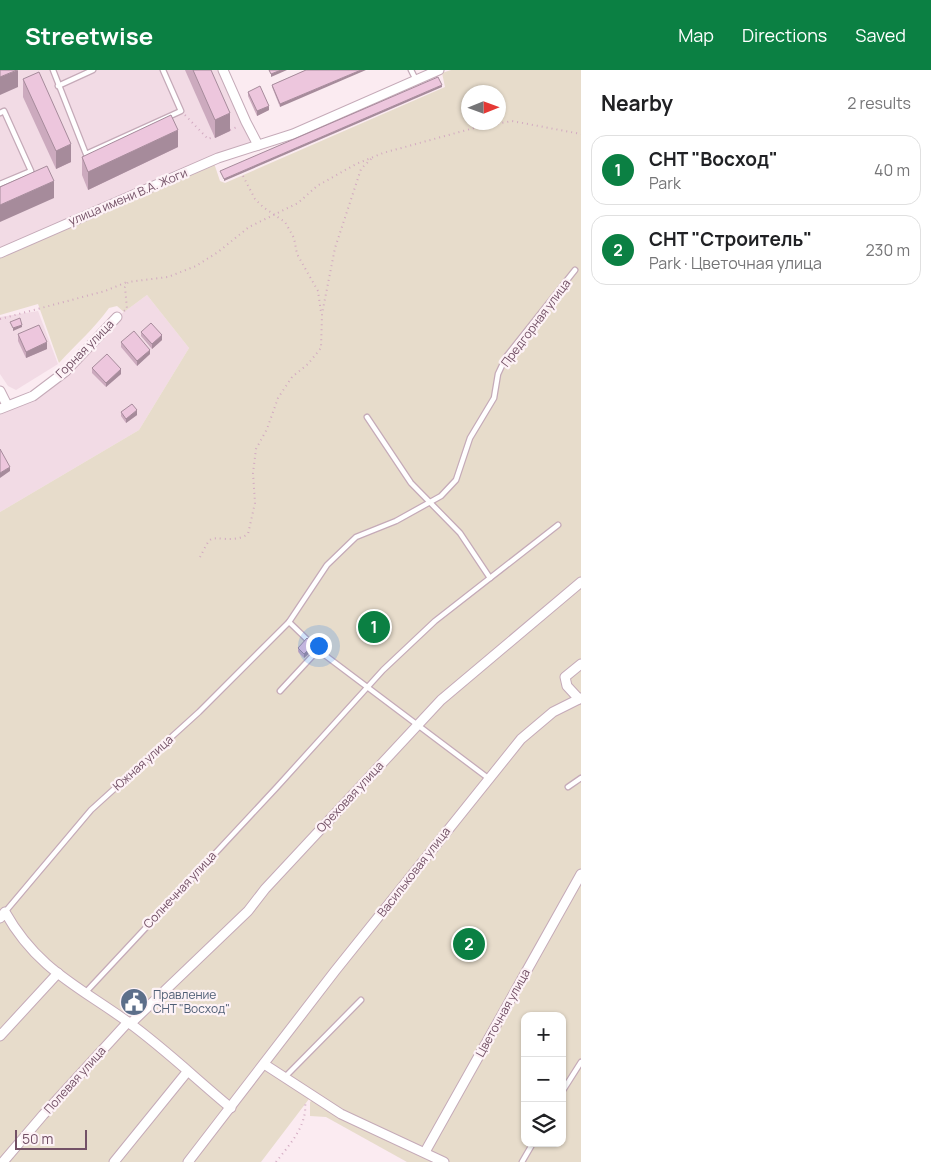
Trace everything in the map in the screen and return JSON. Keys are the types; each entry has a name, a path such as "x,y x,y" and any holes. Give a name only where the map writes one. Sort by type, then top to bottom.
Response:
{"street":[{"path":"223,70 258,145"},
{"name":"улица имени В.А. Жоги","path":"0,252 218,158 294,134 439,70"},
{"name":"Горная улица","path":"4,407 33,396 66,371 117,317"},
{"path":"0,391 4,407"},
{"name":"Ореховая улица","path":"129,1023 248,911 265,889 441,700 581,582"},
{"path":"580,699 567,686 566,676 581,664"},
{"name":"Васильковая улица","path":"188,1162 488,778 521,739 553,712 580,699"},
{"name":"Цветочная улица","path":"425,1152 581,874"},
{"path":"3,915 42,962 84,994 129,1023 231,1108"},
{"path":"0,1036 58,973"},
{"name":"Полевая улица","path":"3,1162 43,1115 129,1023"},
{"path":"264,1064 341,1114 444,1162"},
{"path":"114,1162 187,1072"}],"lane":[{"path":"53,70 86,154 182,111 163,70"},
{"path":"58,86 92,70"},
{"path":"411,70 416,80"},
{"path":"0,113 4,111 31,171 0,184"},
{"name":"Предгорная улица","path":"289,622 327,565 356,537 396,521 427,502 441,496 456,480 470,438 494,398 498,374 506,357 576,270"},
{"path":"367,417 410,483 460,533 490,578"},
{"name":"Солнечная улица","path":"84,994 277,787 366,687 435,621 558,525"},
{"path":"289,622 318,650 488,778"},
{"name":"Южная улица","path":"3,915 91,810 199,712 289,622"},
{"path":"280,691 318,650"},
{"path":"568,787 581,778"},
{"path":"284,1078 361,1000"},
{"path":"566,1086 581,1062"},
{"path":"522,1162 531,1147"}],"path":[{"path":"182,111 208,139 246,122"},
{"path":"0,319 105,291 128,282 168,277 196,266 218,252 249,227 298,203 317,186 336,175 374,157 417,142 512,121 581,134"},
{"path":"200,557 210,540 216,537 233,540 248,534 255,503 253,473 256,449 267,429 278,398 292,377 308,364 321,348 322,314 335,248 361,169 374,157"},
{"path":"243,176 255,199 285,222 294,238 297,254 318,291 322,314"},
{"path":"117,317 127,309 125,287 128,282"},
{"path":"276,1162 297,1135 305,1117 304,1097 299,1087"}],"shaded area":[{"path":"0,70 223,70 258,145 0,253"},
{"path":"451,70 581,70 581,1162 444,1162 312,1095 261,1162 0,1162 0,512 139,430 189,348 147,295 124,312 117,306 109,308 92,329 59,363 38,304 0,315 0,256 214,163 220,181 225,183 445,87 442,73"},
{"path":"147,295 189,348 139,430 0,512 0,391 7,405 33,396 117,317"},
{"path":"38,311 58,364 16,390 8,386 0,374 0,317"},
{"path":"313,1099 440,1162 407,1162 326,1117 310,1116 310,1102"}],"building":[{"path":"0,70 17,70 0,77"},
{"path":"193,70 211,70 230,113 215,120"},
{"path":"269,70 281,70 271,74"},
{"path":"306,70 361,70 280,104 272,85"},
{"path":"39,72 71,144 56,151 23,79"},
{"path":"438,77 442,85 224,179 220,171"},
{"path":"260,86 269,106 257,111 248,92"},
{"path":"171,115 178,130 88,172 82,157"},
{"path":"47,166 54,181 0,205 0,187"},
{"path":"20,318 22,325 13,328 10,322"},
{"path":"151,323 162,335 152,344 141,332"},
{"path":"39,325 47,342 26,352 18,334"},
{"path":"134,331 150,350 137,361 121,342"},
{"path":"107,354 121,369 106,383 92,368"},
{"path":"132,404 137,410 126,419 121,412"},
{"path":"0,449 10,467 0,473"},
{"path":"307,638 314,644 304,654 298,648"}],"place":[{"name":"СНТ \"Восход\"","path":"374,627"},
{"name":"СНТ \"Строитель\"","path":"469,944"},
{"name":"Правление СНТ \"Восход\"","path":"134,1002"}]}
